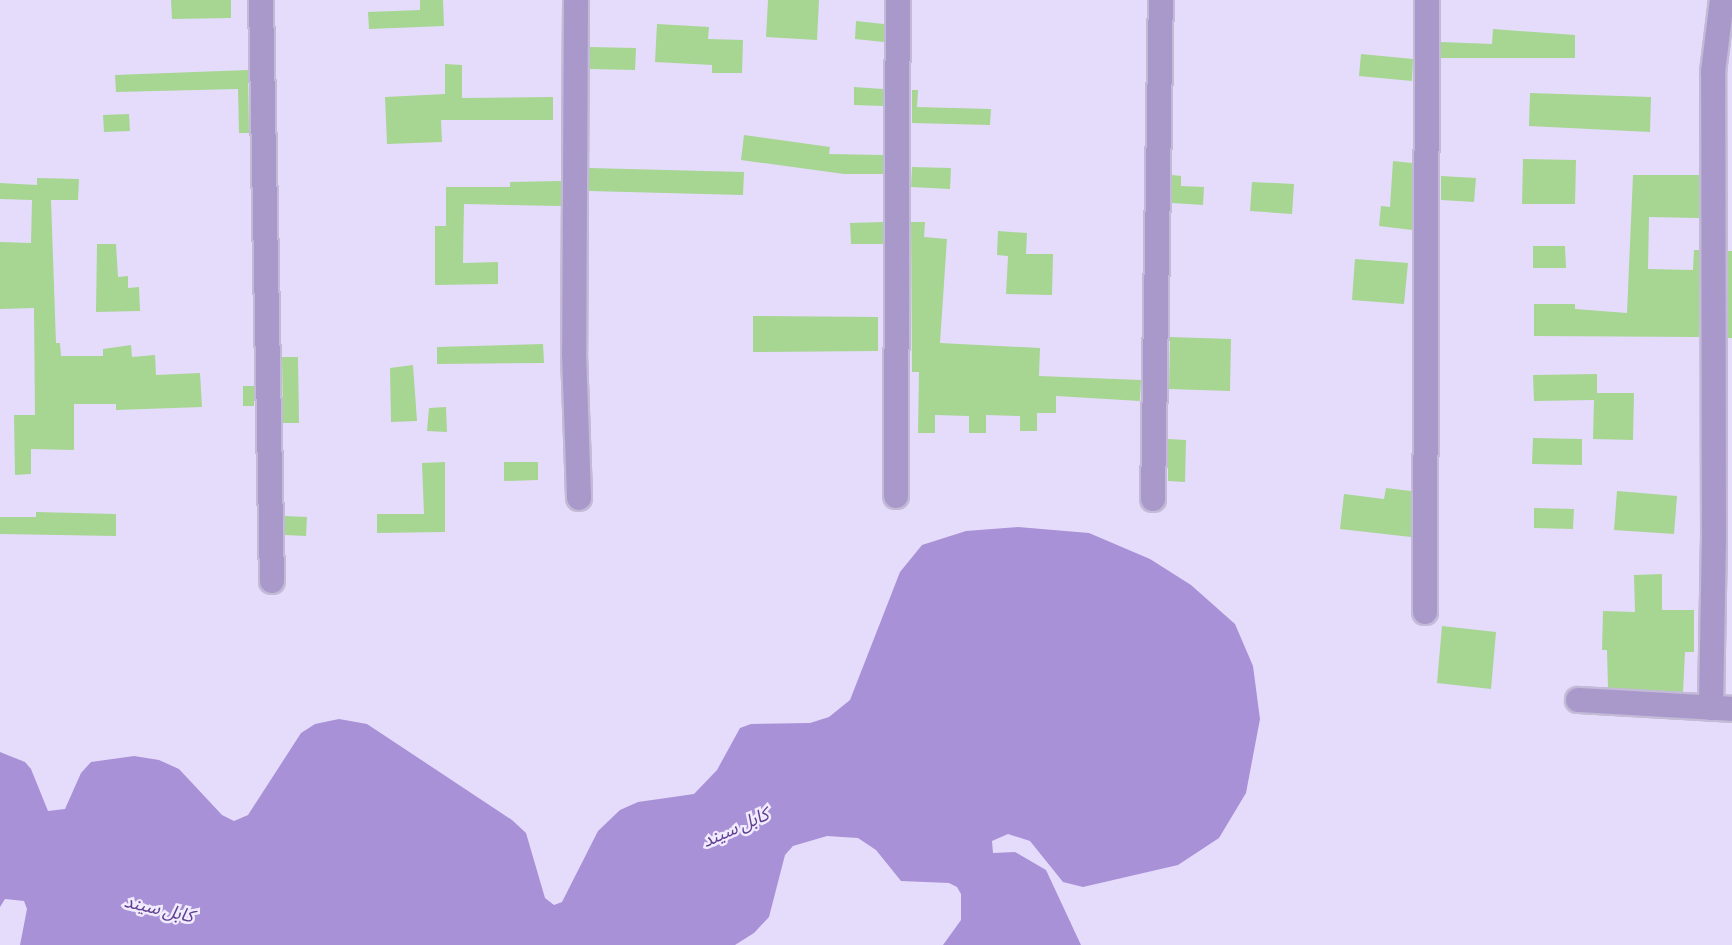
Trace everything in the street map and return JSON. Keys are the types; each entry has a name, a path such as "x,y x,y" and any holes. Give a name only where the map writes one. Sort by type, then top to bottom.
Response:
{"street":[{"path":"261,0 272,581"},
{"path":"576,0 574,342 579,498"},
{"path":"896,496 898,0"},
{"path":"1153,499 1161,0"},
{"path":"1425,612 1427,0"},
{"path":"1578,700 1721,708 1713,72 1722,0"}],"water":[{"name":"کابل سيند","path":"1018,527 1089,533 1150,559 1191,585 1235,624 1253,666 1260,719 1246,793 1219,838 1178,865 1083,887 1063,882 1030,841 1008,834 992,841 993,853 1015,852 1046,870 1081,945 943,945 961,920 961,894 957,887 949,883 901,881 876,850 858,838 827,836 793,846 785,855 769,917 754,933 735,945 20,945 27,909 24,901 5,899 0,907 0,752 25,762 31,769 48,811 65,809 81,773 91,762 134,756 159,760 179,769 222,815 234,821 248,815 301,733 315,724 339,719 367,724 512,820 526,833 545,898 554,905 562,902 598,831 620,810 638,802 694,794 717,770 740,728 751,724 810,723 829,717 850,700 900,572 922,545 966,531"}],"building":[{"path":"171,0 231,0 231,18 172,19"},
{"path":"420,0 443,0 444,26 369,29 368,12 420,10"},
{"path":"768,0 819,0 817,40 766,37"},
{"path":"856,21 884,24 884,42 855,39"},
{"path":"657,24 709,27 708,39 743,40 742,73 712,73 712,65 655,62"},
{"path":"1493,29 1575,35 1575,58 1441,58 1441,42 1492,44"},
{"path":"590,47 636,48 635,70 590,69"},
{"path":"1361,54 1413,59 1412,81 1359,76"},
{"path":"445,64 462,65 462,98 553,97 553,120 441,120 442,142 387,144 385,97 445,94"},
{"path":"248,70 249,133 239,133 238,89 116,92 115,75"},
{"path":"854,87 883,89 883,106 854,105"},
{"path":"912,90 918,90 917,107 991,109 990,125 912,123"},
{"path":"1530,93 1651,97 1650,132 1529,126"},
{"path":"129,114 130,131 104,132 103,115"},
{"path":"744,135 830,147 829,154 883,155 883,174 844,174 741,160"},
{"path":"1523,159 1576,160 1575,204 1522,204"},
{"path":"1393,161 1412,163 1412,230 1379,226 1381,206 1390,207"},
{"path":"912,167 951,168 950,189 911,187"},
{"path":"589,168 744,172 743,195 589,191"},
{"path":"1172,175 1181,176 1181,186 1204,187 1203,205 1172,203"},
{"path":"1633,175 1699,175 1699,218 1649,217 1648,269 1693,270 1694,250 1699,250 1699,337 1534,336 1534,304 1575,304 1575,309 1627,313"},
{"path":"1441,176 1476,178 1474,202 1441,200"},
{"path":"37,178 79,179 78,200 51,200 56,343 60,343 61,356 103,356 103,349 131,345 132,357 155,355 156,375 200,373 202,407 116,410 116,404 74,404 74,450 31,449 31,474 15,475 14,415 35,415 34,308 0,309 0,242 31,243 32,200 0,199 0,183 37,185"},
{"path":"561,181 561,206 464,204 463,263 498,262 498,284 435,285 435,226 446,226 446,187 510,187 510,182"},
{"path":"1252,182 1294,184 1292,214 1250,211"},
{"path":"883,222 883,244 851,244 850,223"},
{"path":"911,222 925,222 924,237 947,239 940,343 1040,348 1039,376 1141,380 1140,401 1056,396 1056,413 1037,413 1037,431 1020,431 1020,416 986,415 986,433 969,433 969,416 935,415 935,433 918,433 919,372 912,372"},
{"path":"998,231 1027,233 1026,254 1053,254 1052,295 1006,294 1008,256 997,255"},
{"path":"97,244 116,244 118,277 128,276 128,288 139,287 140,311 96,312"},
{"path":"1533,246 1565,246 1566,268 1533,268"},
{"path":"1728,251 1732,251 1732,338 1728,338"},
{"path":"1355,259 1408,263 1404,304 1352,300"},
{"path":"753,316 878,317 878,351 753,352"},
{"path":"1170,337 1231,339 1230,391 1169,389"},
{"path":"543,344 544,363 437,364 437,347"},
{"path":"282,357 298,357 299,423 283,423"},
{"path":"413,365 417,421 391,422 390,368"},
{"path":"1597,374 1597,393 1634,393 1633,440 1593,439 1594,400 1534,401 1533,375"},
{"path":"243,386 254,386 254,406 243,406"},
{"path":"446,407 447,432 427,431 429,408"},
{"path":"1533,438 1582,439 1582,465 1532,464"},
{"path":"1168,439 1186,440 1185,482 1168,481"},
{"path":"445,462 445,532 377,533 377,514 424,514 422,463"},
{"path":"504,462 538,462 538,480 504,481"},
{"path":"1386,488 1411,491 1411,537 1340,529 1344,494 1384,499"},
{"path":"1617,491 1677,496 1674,534 1614,530"},
{"path":"1534,508 1574,509 1573,529 1534,528"},
{"path":"36,512 116,514 116,536 0,534 0,517 36,517"},
{"path":"285,516 307,517 306,536 285,535"},
{"path":"1662,574 1662,610 1694,610 1694,652 1685,652 1683,692 1608,688 1607,650 1602,650 1603,611 1635,612 1634,575"},
{"path":"1442,626 1496,632 1491,689 1437,683"}]}
